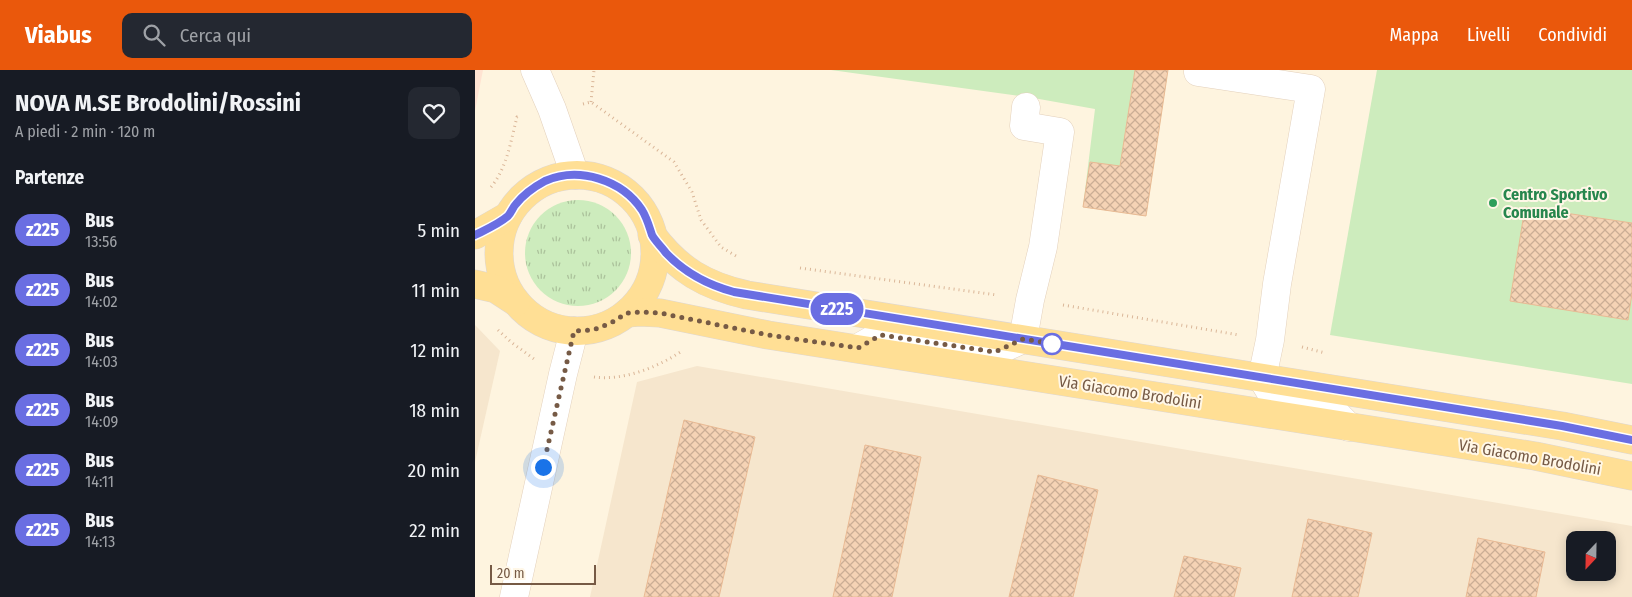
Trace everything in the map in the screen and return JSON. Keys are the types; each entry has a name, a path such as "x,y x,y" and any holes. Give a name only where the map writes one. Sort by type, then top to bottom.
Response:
{"main road":[{"path":"475,284 496,289 516,302 528,314 540,322 555,328 574,331 593,330 605,326 627,313 642,297 652,275 655,254 653,235 641,209 623,190 599,178 575,175 553,178 534,187 518,202 508,216 500,236 499,257 502,278 516,302"},
{"path":"475,235 508,216"},
{"path":"653,235 668,255 689,273 725,290 747,295 1562,426 1632,440"},
{"name":"Via Giacomo Brodolini","path":"627,313 660,313 768,335 1535,456 1632,476"}],"street":[{"path":"535,70 552,109 575,175"},
{"path":"1199,70 1198,72 1311,89 1277,284 1270,340 1262,378 1273,396 1328,406 1349,427"},
{"path":"858,348 881,335 995,352 1023,339 1043,247 1060,132 1024,126 1027,107"},
{"path":"514,597 574,331"}],"path":[{"path":"591,102 594,70"},
{"path":"489,189 495,182 507,156 517,117 591,102 675,162 692,192 701,220 721,247 742,260"},
{"path":"796,268 1030,300 1270,340 1327,353"}],"shaded area":[{"path":"475,70 483,70 475,111"},
{"path":"475,325 500,351 475,462"},
{"path":"697,366 1632,526 1632,597 590,597 637,382"}],"green space":[{"path":"831,70 1168,70 1146,216 1083,207 1095,109 1028,97"},
{"name":"Centro Sportivo Comunale","path":"1377,70 1632,70 1632,384 1330,335"},
{"path":"578,200 598,204 615,216 627,233 631,253 627,273 615,290 598,302 578,306 558,302 541,290 529,273 525,253 529,233 541,216 558,204"}],"building":[{"path":"1135,70 1168,70 1146,216 1083,207 1090,162 1120,166"},
{"path":"1525,207 1632,223 1632,293 1628,320 1510,301"},
{"path":"684,420 755,437 719,597 644,597"},
{"path":"865,445 921,457 892,597 833,597"},
{"path":"1038,475 1098,490 1073,597 1009,597"},
{"path":"1308,519 1372,533 1358,597 1292,597"},
{"path":"1478,538 1545,552 1536,597 1466,597"},
{"path":"1184,556 1241,568 1234,597 1174,597"}],"bus line":[{"name":"z225","path":"475,235 508,216 523,196 540,184 553,178 569,175 594,177 612,184 630,196 645,215 653,235 660,245 680,266 689,273 725,290 1562,426 1632,440"}],"place":[{"name":"Centro Sportivo Comunale","path":"1493,203"}],"route":[{"path":"543,467 574,331 593,330 605,326 627,313 660,313 768,335 858,348 881,335 995,352 1023,339 1060,345 1052,344"}]}
